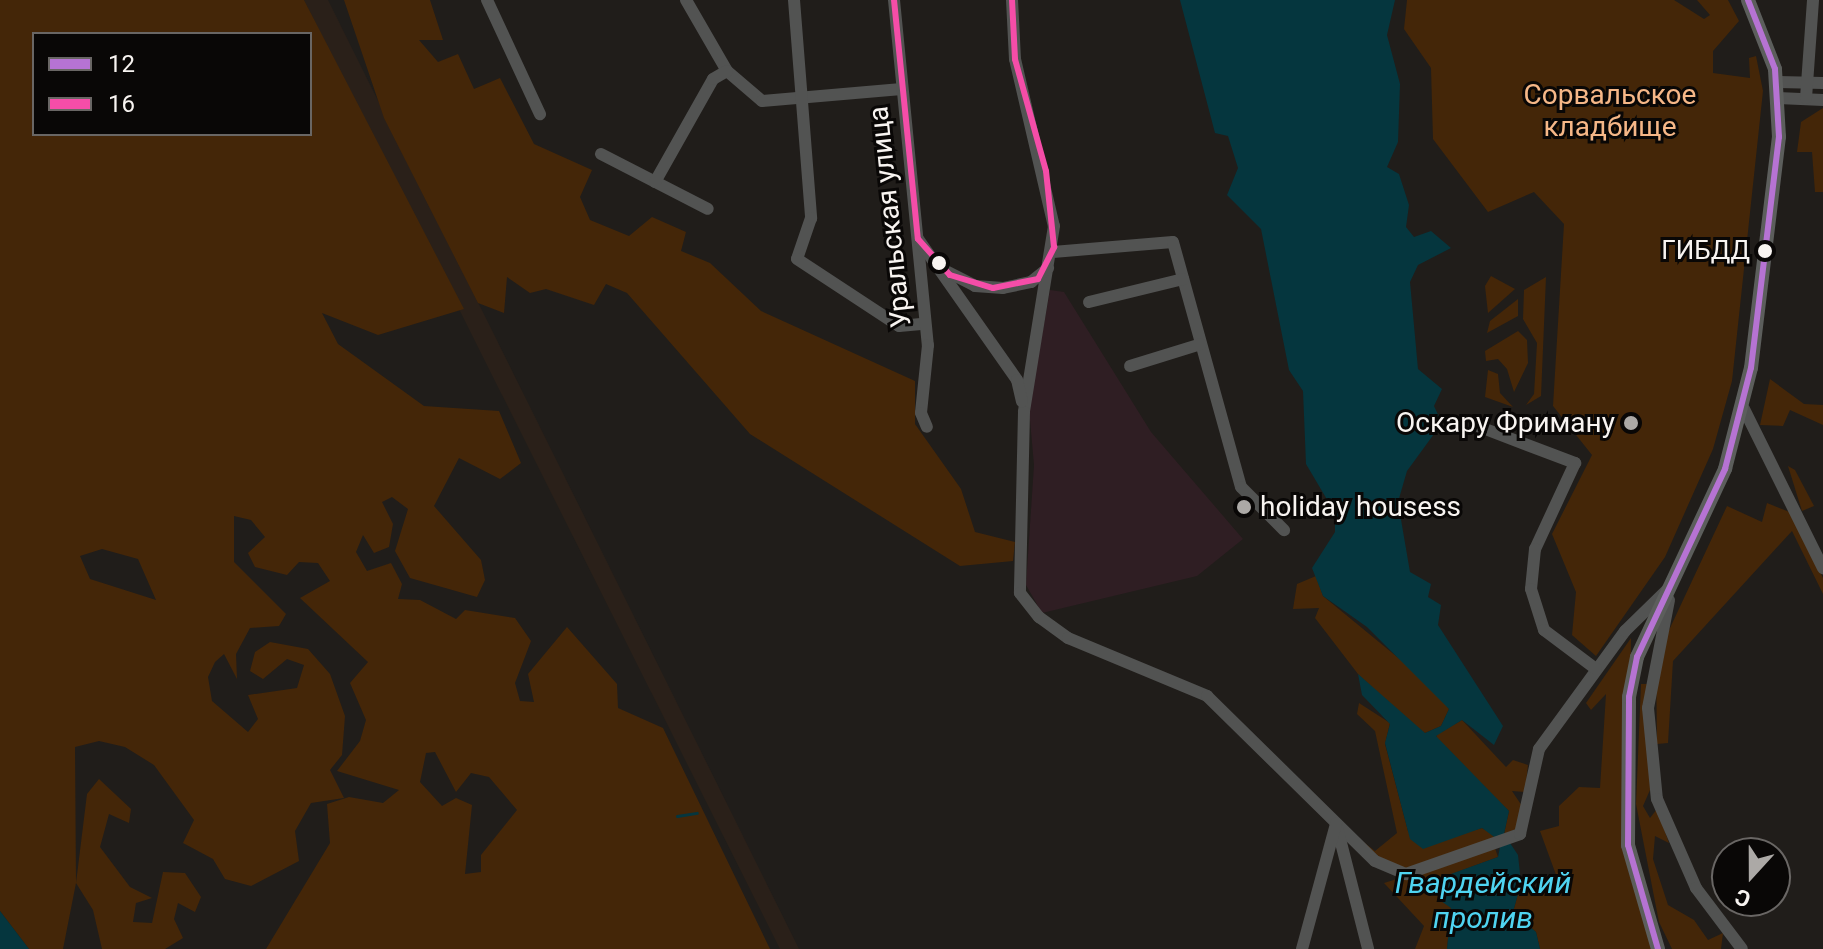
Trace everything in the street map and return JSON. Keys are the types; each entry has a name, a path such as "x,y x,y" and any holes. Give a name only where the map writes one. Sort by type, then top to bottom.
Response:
{"main road":[{"path":"1658,949 1628,845 1629,697 1637,657 1672,585 1744,409 1767,266 1778,98 1778,82 1748,0"}],"street":[{"path":"487,0 540,114"},
{"path":"686,0 727,71 762,101 802,100 901,89"},
{"path":"794,0 811,218 797,259 899,326 924,324"},
{"name":"Уральская улица","path":"894,0 924,324 927,427"},
{"path":"1012,0 1015,59 1051,199 1053,252 1024,412 1020,593 1068,638 1207,696 1379,865 1399,873 1515,837 1539,749 1596,669 1672,585"},
{"path":"1806,98 1813,0"},
{"path":"655,182 713,79 727,71"},
{"path":"1778,82 1823,83"},
{"path":"1778,98 1823,100"},
{"path":"601,154 708,209"},
{"path":"916,233 1017,380 1024,412"},
{"path":"1053,252 1173,242 1241,487 1284,530"},
{"path":"933,261 958,279 993,288 1031,282 1049,265"},
{"path":"1089,302 1183,279"},
{"path":"1130,366 1201,344"},
{"path":"1744,409 1823,568"},
{"path":"1480,427 1575,463 1535,549 1531,589 1544,630 1596,669"},
{"path":"1672,585 1652,663 1652,773 1677,852 1742,949"},
{"path":"1302,949 1336,824"},
{"path":"1336,824 1368,949"}],"shaded area":[{"path":"304,0 328,0 799,949 780,949"},
{"path":"1050,290 1064,292 1151,432 1243,539 1197,576 1042,613 1026,585 1034,465 1029,409"}],"green space":[{"path":"0,0 304,0 464,309 378,335 322,313 338,344 424,406 499,411 521,463 500,479 459,458 434,506 481,560 485,580 477,597 410,578 395,551 408,509 392,497 382,502 393,524 389,547 374,553 363,535 356,552 367,571 391,563 402,584 398,599 420,600 456,619 465,610 515,618 531,641 515,683 520,701 534,702 528,674 567,627 617,684 618,708 663,728 770,949 266,949 330,843 327,804 349,797 383,803 399,790 337,771 360,741 366,720 350,683 368,662 300,598 330,581 318,563 299,562 287,575 255,567 248,553 265,537 251,520 234,516 234,562 286,614 279,626 250,628 236,654 237,679 224,654 215,662 208,677 212,701 248,732 258,719 248,695 297,688 304,665 287,659 263,679 250,671 255,652 270,642 308,649 330,674 345,716 342,755 330,770 344,798 311,803 295,831 299,861 251,886 225,879 213,859 183,843 194,820 154,765 125,747 99,741 75,747 76,883 63,949 29,949 0,911","holes":["102,549 138,559 156,600 90,579 80,556","435,752 456,792 471,773 489,777 517,810 481,855 481,872 465,874 472,805 456,798 442,806 420,782 426,753"]},
{"path":"344,0 430,0 443,40 419,40 438,62 458,54 474,89 500,78 534,144 592,170 580,197 590,220 629,236 652,217 686,232 681,251 710,263 761,311 915,381 915,424 961,489 975,532 1015,542 1013,561 960,566 750,434 627,293 606,284 594,305 546,289 530,293 507,277 504,313 478,303 384,118"},
{"name":"Сорвальское кладбище","path":"1407,0 1674,0 1704,19 1710,15 1697,0 1728,0 1739,21 1713,51 1713,73 1750,78 1749,58 1756,56 1763,91 1732,381 1713,449 1665,557 1596,656 1572,635 1576,592 1552,534 1592,455 1553,406 1564,224 1534,192 1488,212 1433,139 1431,68 1404,29"},
{"path":"1823,108 1823,192 1815,192 1812,152 1797,152 1801,122"},
{"path":"1491,276 1515,289 1488,313 1485,286"},
{"path":"1546,277 1541,396 1526,405 1534,394 1537,343 1523,319 1524,290"},
{"path":"1518,299 1518,316 1487,333 1490,321"},
{"path":"1518,331 1527,340 1528,363 1514,392 1507,369 1498,359 1486,361 1485,351"},
{"path":"1488,370 1498,374 1500,393 1513,407 1485,397"},
{"path":"1770,379 1804,404 1823,405 1823,425 1790,410 1783,426 1760,425"},
{"path":"1788,466 1795,470 1814,506 1802,511"},
{"path":"1767,503 1792,513 1823,578 1823,594 1792,531 1673,661 1668,743 1657,744 1656,658 1727,506 1762,522"},
{"path":"1316,576 1323,596 1430,684 1449,709 1441,726 1425,733 1406,720 1358,674 1315,618 1319,608 1293,609 1297,584"},
{"path":"1631,638 1628,870 1654,949 1540,949 1536,932 1513,912 1521,883 1539,894 1559,883 1540,831 1559,826 1559,806 1579,787 1600,788 1606,694 1591,710 1586,703"},
{"path":"1641,684 1648,684 1650,790 1643,806 1650,818 1657,809 1669,843 1655,836 1653,859 1668,905 1694,920 1708,940 1723,933 1721,949 1672,949 1659,922 1636,804"},
{"path":"1359,703 1390,723 1385,744 1408,831 1439,840 1482,828 1497,837 1414,870 1391,867 1352,833 1375,851 1397,833 1375,731 1357,714"},
{"path":"1462,720 1506,767 1513,760 1528,765 1525,792 1512,791 1522,806 1519,828 1504,834 1509,811 1440,747 1436,735"},
{"path":"99,779 131,809 129,823 109,814 100,847 130,887 152,898 136,903 133,922 152,923 163,872 185,873 201,897 195,912 178,903 174,919 183,938 165,949 102,949 93,910 76,883 87,794"},
{"path":"1495,848 1498,857 1438,879 1451,908 1447,949 1415,949 1424,926 1384,883"}],"water":[{"name":"Гвардейский пролив","path":"1180,0 1395,0 1387,35 1400,84 1398,142 1387,167 1399,174 1409,205 1406,227 1414,237 1431,231 1451,248 1418,265 1410,282 1418,369 1442,389 1434,406 1442,423 1407,471 1398,502 1410,572 1431,584 1428,597 1441,605 1438,625 1503,726 1494,745 1462,720 1436,736 1509,811 1504,834 1518,855 1521,883 1513,912 1536,932 1540,949 1447,949 1451,908 1441,901 1437,879 1498,857 1501,842 1482,828 1423,849 1410,839 1385,743 1390,724 1362,695 1358,674 1425,733 1441,726 1449,709 1367,627 1323,596 1312,568 1335,532 1335,513 1306,464 1303,391 1289,370 1261,229 1227,195 1238,168 1228,136 1215,133"},
{"path":"0,911 29,949 0,949"}],"waterway":[{"path":"677,816 697,813"}],"transit line":[{"name":"16","path":"894,0 918,239 950,275 993,288 1038,279 1054,247 1046,171 1015,59 1012,0"},
{"name":"12","path":"1658,949 1628,845 1629,697 1637,657 1725,469 1751,368 1779,137 1775,69 1748,0"}],"place":[{"name":"ГИБДД","path":"1765,251"},
{"name":"Оскару Фриману","path":"1631,423"},
{"name":"holiday housess","path":"1244,507"}]}
